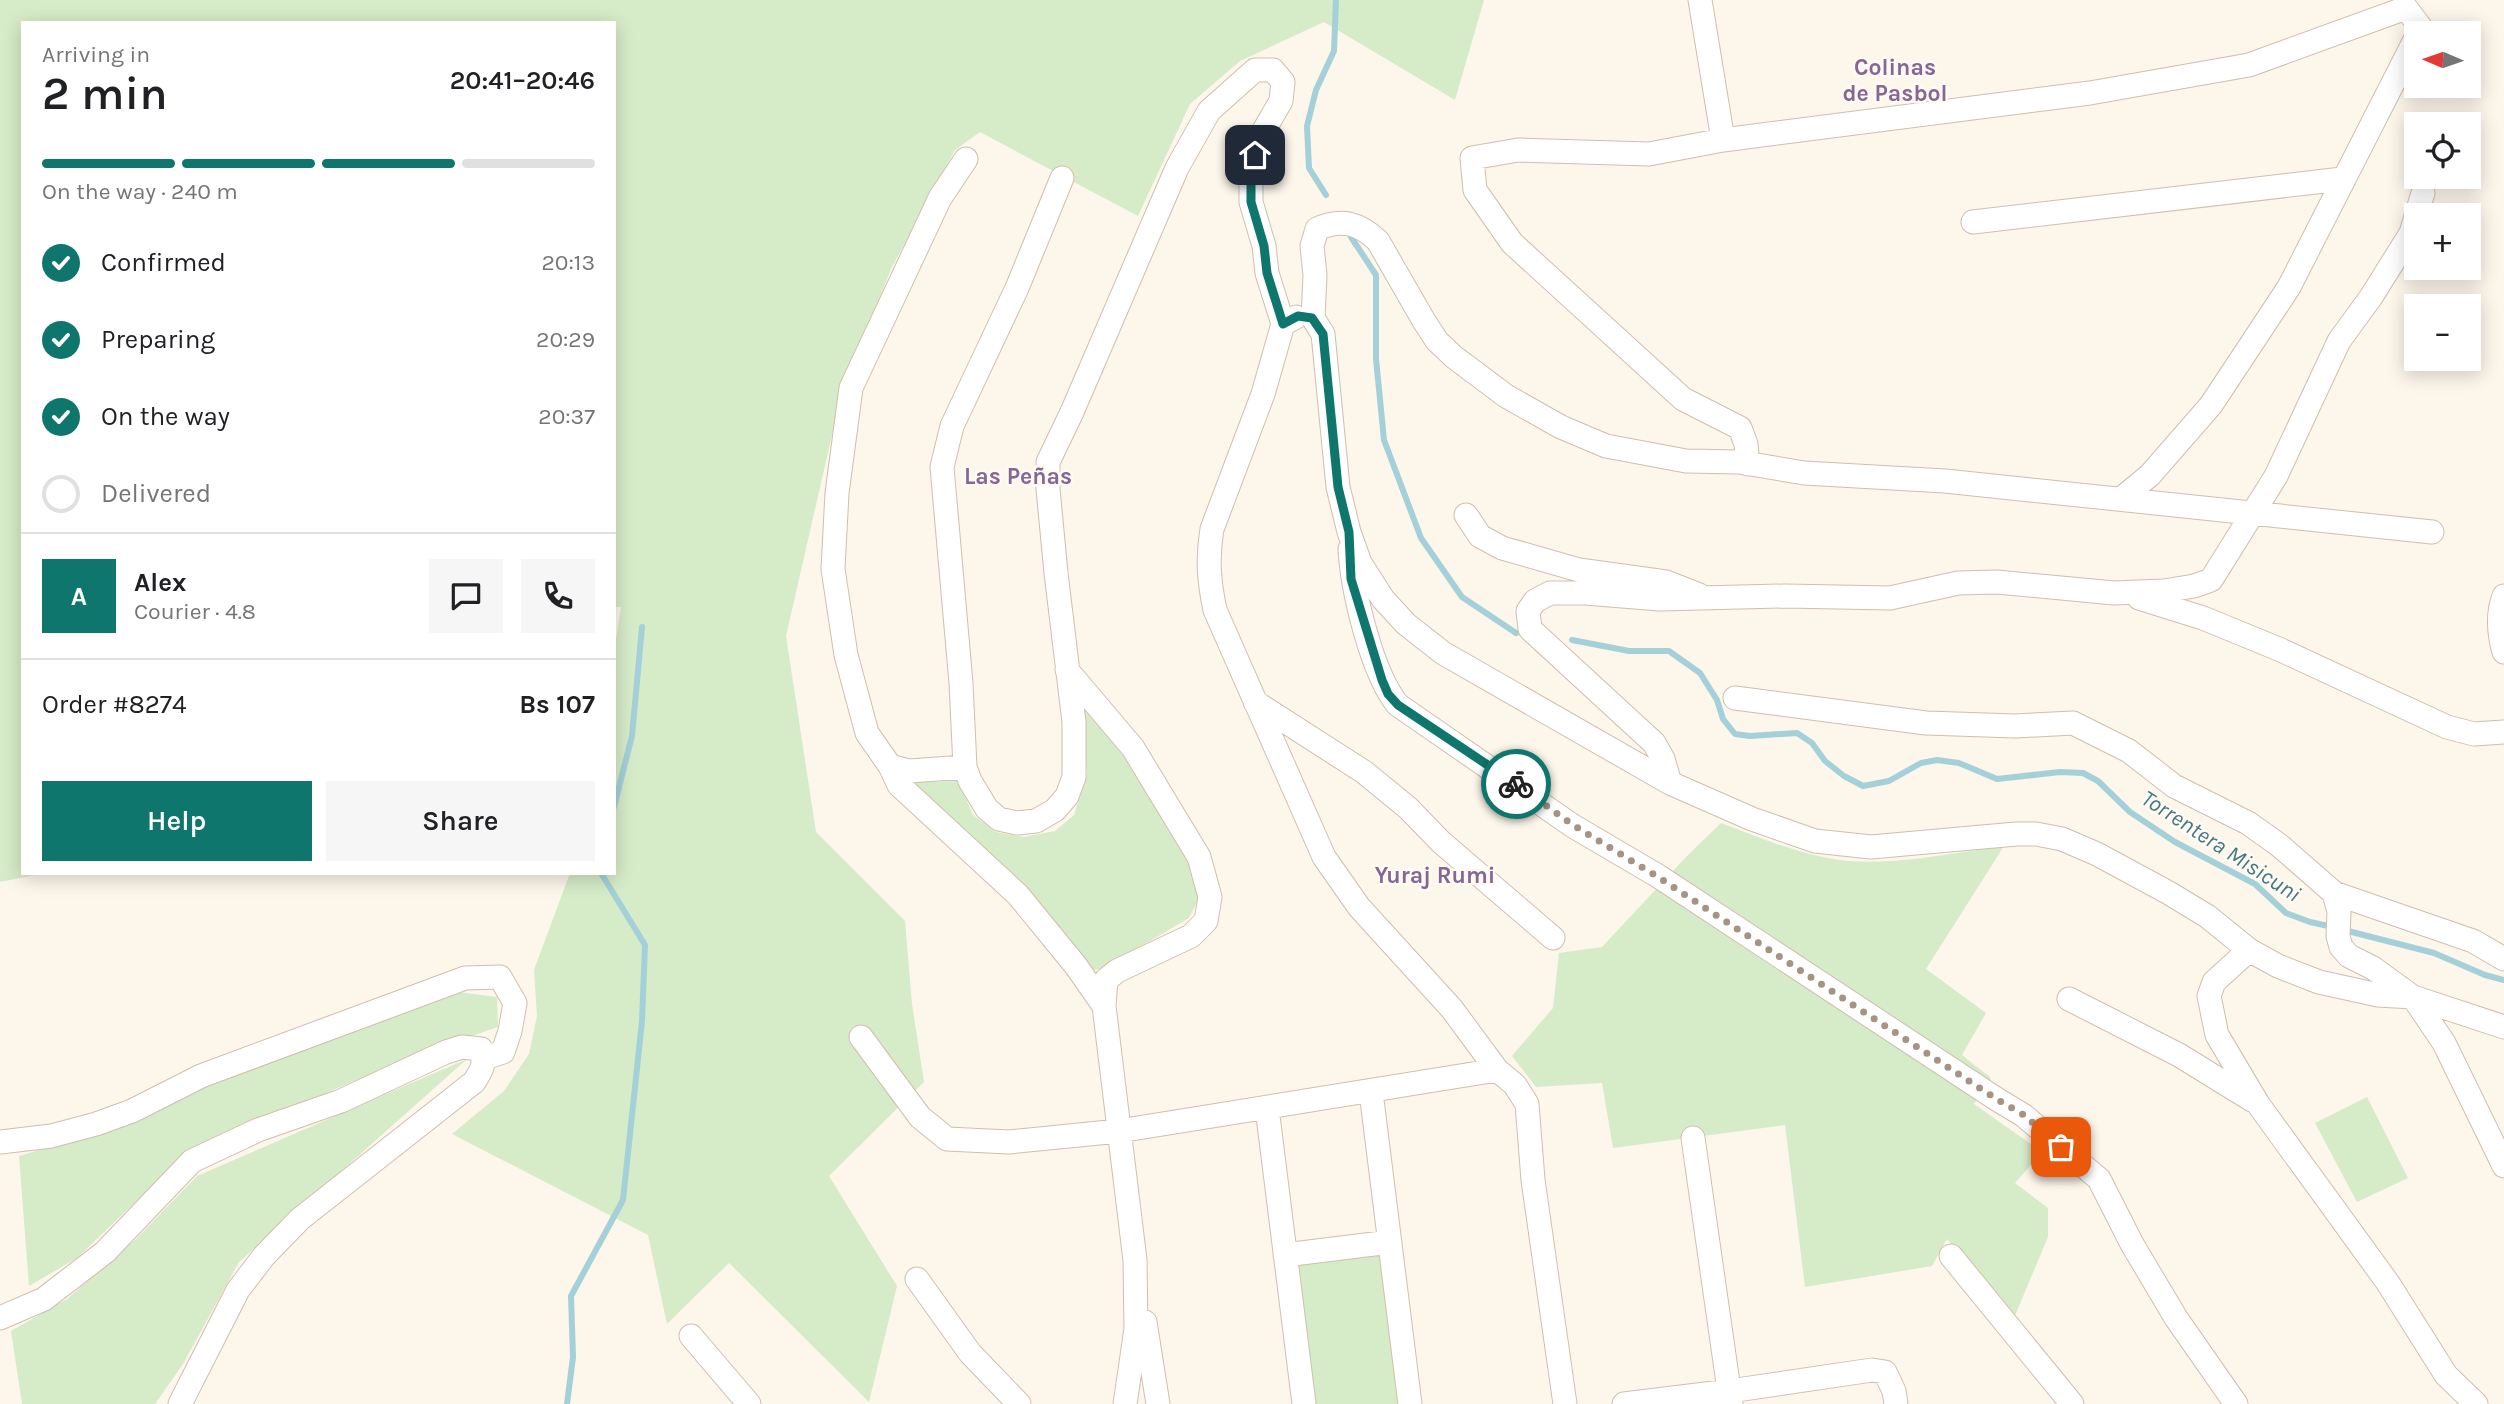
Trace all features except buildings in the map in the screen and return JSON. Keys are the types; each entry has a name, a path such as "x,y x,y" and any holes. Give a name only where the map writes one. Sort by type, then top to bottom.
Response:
{"street":[{"path":"1700,0 1723,140"},
{"path":"1748,464 1746,444 1740,428 1683,399 1512,243 1475,190 1472,158 1518,150 1650,154 1723,140 2090,93 2249,65 2406,8 2416,21"},
{"path":"2121,499 2150,475 2211,405 2289,287 2404,59"},
{"path":"1062,178 1017,288 952,426 942,467 961,682 965,767 970,782 987,809 999,819 1017,823 1036,821 1055,810 1067,796 1074,778 1073,722 1049,501 1048,462 1177,168 1209,111 1255,70 1273,70 1283,82 1281,101 1259,138 1251,173 1251,202 1264,246 1267,273 1283,324 1263,394 1212,529 1208,575 1214,610 1324,857 1359,907 1452,1009 1497,1070 1515,1085 1527,1104 1533,1180 1565,1404"},
{"path":"966,159 940,198 851,388 837,493 834,569 846,654 867,733 890,766 899,785 1018,895 1076,966 1104,1006"},
{"path":"1973,222 2342,179"},
{"path":"2114,593 2164,591 2211,580 2276,476 2339,341 2371,297 2411,233 2423,193"},
{"path":"2432,532 1945,481 1804,473 1748,464 1686,461 1606,446 1561,427 1506,396 1454,357 1437,341 1378,241 1367,230 1352,223 1329,223 1317,229 1312,246 1315,275 1312,318 1323,334 1338,487 1349,532 1360,563 1383,599 1406,624 1443,653 1670,783 1752,820 1815,841 1844,846 1871,847 2016,834 2036,834 2062,839 2097,854 2169,893 2207,916 2249,950 2278,966 2319,982 2378,995 2413,997 2504,1027"},
{"path":"1283,324 1298,316 1312,318"},
{"path":"1466,515 1480,536 1502,548 1579,570 1667,582 1708,598"},
{"path":"1349,532 1351,579 1364,625 1382,680 1388,694 1398,705 1573,825 1658,877 1986,1093 2024,1115 2099,1180 2176,1318 2236,1404"},
{"path":"1670,783 1663,759 1654,743 1530,629 1528,611 1535,601 1550,593 1660,599 1785,596 1890,598 1958,583 2114,593 2156,601 2203,618 2281,650 2447,727 2474,734 2504,732"},
{"path":"2504,596 2500,606 2500,637 2504,652"},
{"path":"1067,670 1133,748 1199,857 1210,897 1206,921 1191,936 1117,971 1106,981 1104,1006 1119,1131 1135,1260 1158,1404"},
{"path":"1735,698 1926,723 2015,726 2073,723 2129,751 2174,786 2248,823 2279,845 2334,893 2473,941 2504,959"},
{"path":"1255,702 1364,772 1408,808 1441,842 1553,939"},
{"path":"890,766 909,771 965,767"},
{"path":"2334,893 2339,912 2338,936 2341,947 2349,956 2373,968 2413,997 2444,1043 2504,1166"},
{"path":"2249,950 2214,982 2209,996 2217,1035 2258,1104 2337,1217 2388,1283 2445,1375 2457,1404"},
{"path":"0,1142 51,1136 96,1124 132,1111 201,1076 465,978 500,977 515,1003 510,1031 503,1052 485,1058"},
{"path":"2069,999 2179,1055 2258,1104"},
{"path":"860,1037 920,1117 947,1139 1009,1142 1119,1131 1497,1070"},
{"path":"0,1318 44,1299 105,1252 192,1161 258,1130 341,1101 454,1049 481,1049 485,1058 482,1070 474,1082 300,1219 264,1256 238,1290 180,1404"},
{"path":"1371,1092 1410,1404"},
{"path":"1267,1108 1304,1404"},
{"path":"1693,1138 1731,1398"},
{"path":"1285,1255 1390,1242"},
{"path":"1951,1256 2072,1404"},
{"path":"1125,1404 1136,1329 1135,1260"},
{"path":"917,1279 970,1353 1018,1404"},
{"path":"691,1336 748,1404"},
{"path":"1623,1404 1731,1398 1872,1370 1885,1372 1894,1391 1896,1404"},
{"path":"2445,1375 2476,1404"}],"green space":[{"path":"0,0 1484,0 1455,100 1324,22 1240,61 1190,104 1138,216 980,132 955,150 891,269 840,400 786,636 816,832 905,921 912,1004 924,1082 829,1176 897,1286 869,1402 729,1263 667,1324 648,1235 452,1134 504,1091 529,1054 537,1016 534,970 569,875 616,875 616,639 621,607 616,607 616,21 21,21 21,875 35,875 0,882"},
{"path":"1081,699 1130,756 1171,825 1195,874 1198,900 1189,918 1104,968 1094,970 1085,964 910,782 958,781 973,815 996,832 1024,837 1055,831 1074,815 1087,773"},
{"path":"1721,823 1774,843 1848,861 1916,859 2004,846 1926,969 1986,1013 1962,1055 1991,1078 1974,1104 2042,1152 2015,1183 2048,1208 2048,1237 2014,1318 1947,1239 1932,1266 1805,1287 1785,1125 1613,1148 1602,1083 1536,1087 1512,1056 1553,1008 1559,953 1602,947"},
{"path":"458,992 497,997 498,1027 414,1056 206,1143 155,1183 77,1258 29,1286 19,1156 102,1131 219,1078"},
{"path":"467,1059 239,1262 183,1364 155,1404 22,1404 11,1331 67,1299 136,1239 197,1176"},
{"path":"2367,1097 2408,1178 2357,1202 2315,1123"},
{"path":"1382,1249 1402,1404 1316,1404 1297,1260"}],"waterway":[{"name":"Torrentera Misicuni","path":"1326,195 1309,168 1307,126 1316,90 1334,51 1336,0"},
{"name":"Torrentera Misicuni","path":"1351,237 1376,275 1376,359 1384,440 1421,538 1462,597 1516,633"},
{"path":"616,799 632,736 642,627"},
{"name":"Torrentera Misicuni","path":"1572,640 1629,651 1669,651 1700,673 1717,700 1723,719 1735,734 1750,736 1797,733 1812,743 1825,761 1863,786 1889,781 1921,763 1937,760 1959,763 1997,779 2060,772 2083,773 2098,781 2130,812 2175,842 2255,884 2286,913 2333,927"},
{"path":"567,1404 573,1357 571,1296 623,1200 642,1021 645,945 602,875"},
{"name":"Torrentera Misicuni","path":"2344,930 2434,953 2485,975 2504,980"}],"way so far":[{"path":"1516,784 1573,825 1658,877 2024,1115 2061,1147"}],"district":[{"name":"Colinas de Pasbol","path":"1895,80"},
{"name":"Las Peñas","path":"1018,476"},
{"name":"Yuraj Rumi","path":"1435,875"}],"route":[{"path":"1255,155 1251,173 1251,202 1264,246 1267,273 1283,324 1298,316 1312,318 1323,334 1338,487 1349,532 1351,579 1382,680 1388,694 1398,705 1516,784"}]}
